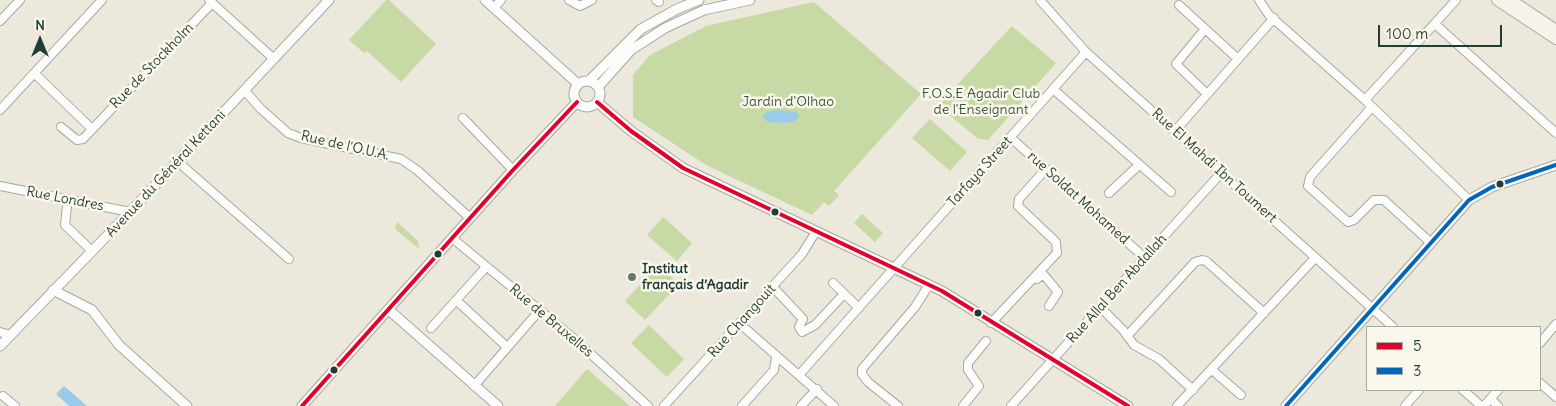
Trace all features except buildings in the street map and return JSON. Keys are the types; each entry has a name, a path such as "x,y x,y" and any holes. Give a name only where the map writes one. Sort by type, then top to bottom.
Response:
{"main road":[{"path":"1497,0 1556,39"},
{"path":"1511,0 1556,30"}],"street":[{"path":"0,21 20,0"},
{"name":"Avenue du Général Kettani","path":"0,346 130,212 329,0"},
{"path":"485,0 578,84"},
{"path":"494,8 501,0"},
{"path":"568,0 580,6 592,0"},
{"path":"578,84 589,81 641,29 699,0"},
{"path":"598,87 631,50 665,28 704,10 750,0"},
{"name":"Rue El Mahdi Ibn Toumert","path":"1040,0 1086,52 1392,326"},
{"path":"1259,0 1274,18 1365,100 1469,200"},
{"path":"1365,100 1456,0"},
{"path":"0,110 97,2"},
{"path":"210,2 274,59"},
{"name":"Rue de Stockholm","path":"62,126 74,138 80,140 210,2"},
{"path":"1179,5 1238,59"},
{"path":"1174,131 1274,18"},
{"path":"1435,24 1556,133"},
{"path":"1205,29 1176,64 1207,94"},
{"name":"Tarfaya Street","path":"799,375 1086,52"},
{"path":"34,73 92,129"},
{"path":"589,81 598,87 600,92 597,102"},
{"path":"578,84 574,96 577,102 585,106 597,102"},
{"path":"1053,89 1170,192"},
{"name":"Rue de l'O.U.A.","path":"245,91 261,109 288,133 301,138 401,159 417,170 470,218"},
{"path":"302,406 513,170 577,102"},
{"path":"597,102 636,135 683,168 815,233 929,285 1128,406"},
{"path":"1372,107 1310,177 1308,186 1348,222 1354,220 1374,200 1384,200 1431,243"},
{"path":"463,118 513,170"},
{"name":"rue Soldat Mohamed","path":"1010,137 1145,258"},
{"path":"177,161 289,259"},
{"path":"1109,193 1139,164"},
{"path":"1286,406 1469,200 1492,187 1556,165"},
{"path":"993,324 1057,253 1056,242 1018,206 1019,199 1046,169"},
{"name":"Rue Allal Ben Abdallah","path":"1013,405 1222,172"},
{"name":"Rue Londres","path":"0,186 130,212"},
{"path":"67,206 65,222 67,228 92,251"},
{"name":"Rue Changouit","path":"664,406 802,254 815,233"},
{"name":"Rue de Bruxelles","path":"452,238 578,342 648,406"},
{"path":"1177,406 1315,258"},
{"path":"1127,336 1196,262 1202,260 1206,261 1264,313"},
{"path":"430,328 486,267"},
{"path":"993,324 1043,274 1058,292 1049,306"},
{"path":"833,283 859,308"},
{"path":"898,406 868,382 862,374 862,369 915,307 929,285"},
{"path":"773,287 803,319 799,327 802,332 815,325 844,294"},
{"path":"53,290 92,310 119,345 187,406"},
{"path":"456,300 507,347"},
{"path":"1100,306 1134,346 1159,359 1193,390"},
{"path":"389,310 498,406"},
{"path":"474,386 539,311"},
{"path":"739,323 776,357 817,389 834,406"},
{"path":"1541,341 1556,324"},
{"path":"0,332 10,336"},
{"path":"963,406 979,386 968,370 968,363 986,341"},
{"path":"742,406 774,370 776,357"},
{"path":"1212,370 1241,395"},
{"path":"1541,384 1556,396"},
{"path":"801,406 817,389"},
{"path":"1405,406 1418,391"},
{"path":"1464,391 1482,406 1497,391"},
{"path":"3,396 15,406"},
{"path":"1491,399 1498,406"}],"green space":[{"path":"386,0 389,0 436,44 401,82 367,51 364,53 349,40"},
{"name":"Jardin d'Olhao","path":"814,2 921,94 834,191 839,195 829,206 824,202 812,215 706,165 633,117 633,75 650,55 706,26"},
{"name":"F.O.S.E Agadir Club de l'Enseignant","path":"1012,26 1056,63 988,140 977,138 942,109 942,101"},
{"path":"930,119 967,152 950,171 912,138"},
{"path":"862,214 883,233 875,242 854,223"},
{"path":"663,217 692,243 677,261 647,235"},
{"path":"397,222 418,241 419,249 395,229"},
{"path":"658,265 679,284 645,320 625,301"},
{"path":"649,325 684,359 667,377 631,343"},
{"path":"587,369 630,406 555,406"}],"water":[{"path":"776,110 796,112 799,117 795,121 784,123 768,122 762,117 767,112"},
{"path":"64,386 86,406 69,406 56,394"}],"transit line":[{"name":"5","path":"302,406 513,170 577,102"},
{"name":"5","path":"597,102 631,131 683,168 942,291 1128,406"},
{"name":"3","path":"1286,406 1469,200 1492,187 1556,165"}],"place":[{"name":"Institut français d’Agadir","path":"632,277"}]}
